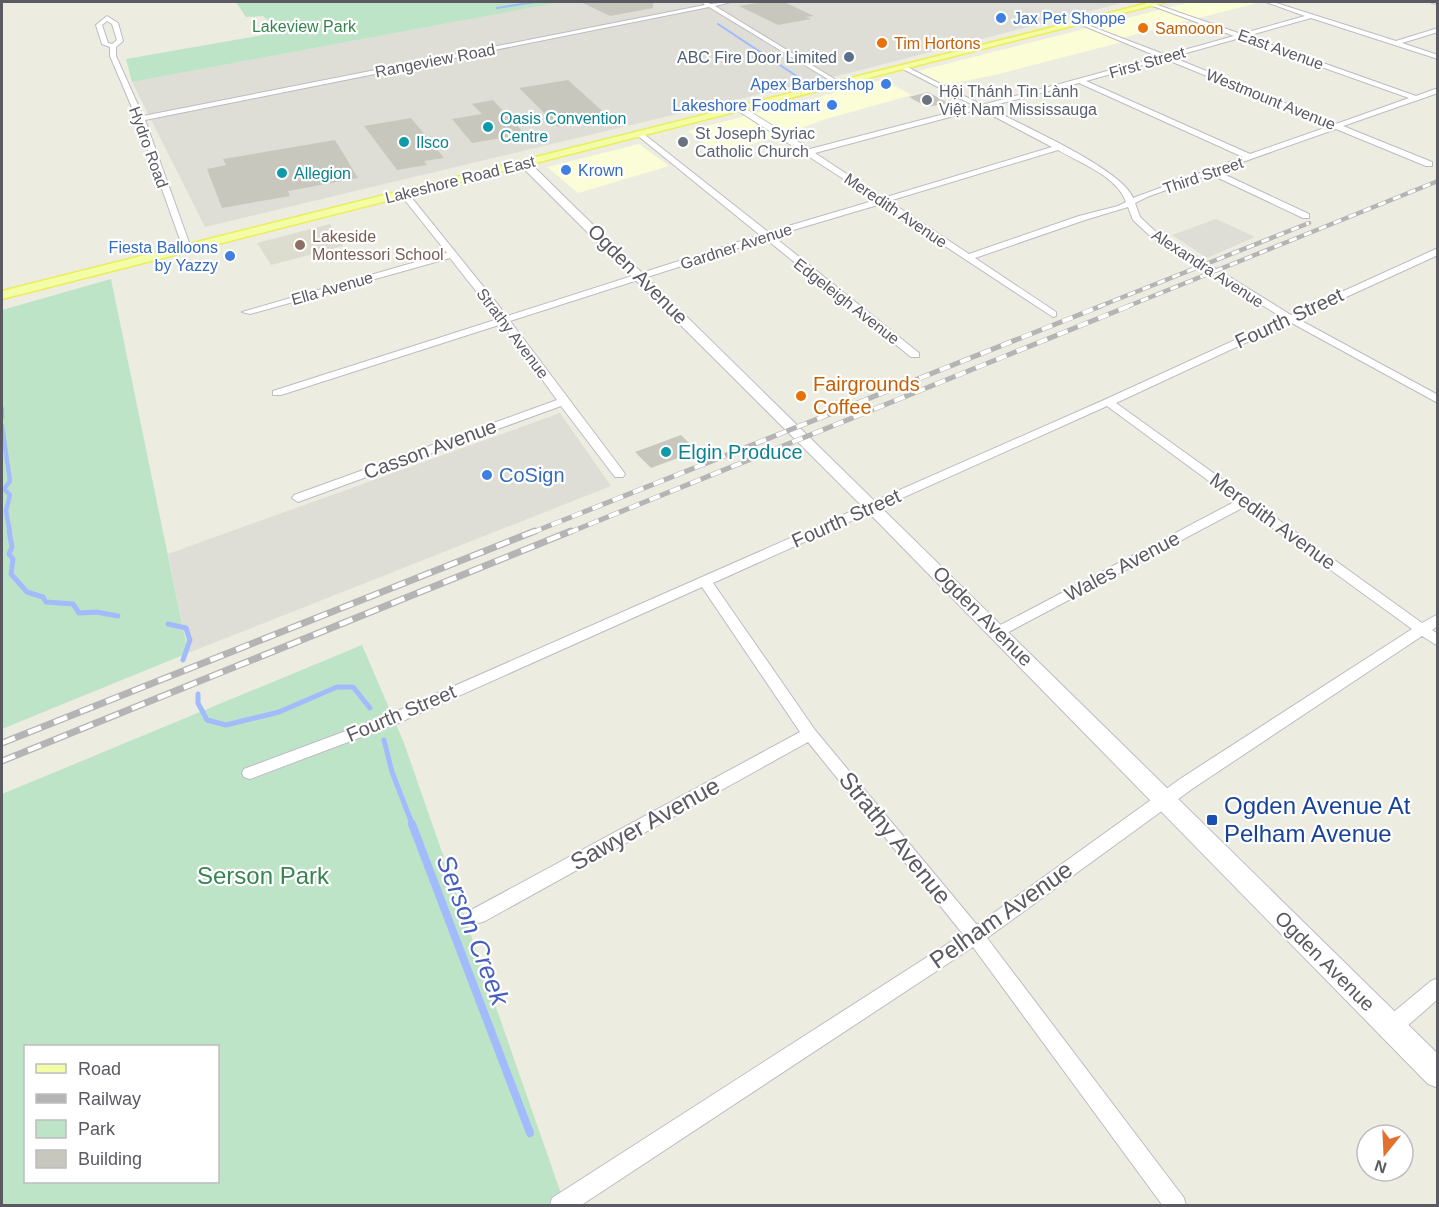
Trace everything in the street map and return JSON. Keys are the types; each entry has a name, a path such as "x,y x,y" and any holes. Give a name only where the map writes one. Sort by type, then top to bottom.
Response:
{"main road":[{"name":"Lakeshore Road East","path":"2,295 1149,3 1162,2"}],"street":[{"name":"Rangeview Road","path":"141,119 706,3 728,2"},
{"path":"1269,2 1437,57"},
{"path":"706,3 838,83"},
{"name":"East Avenue","path":"1149,3 1416,98"},
{"name":"First Street","path":"809,152 1080,81 1311,16"},
{"name":"Westmount Avenue","path":"1079,22 1429,164"},
{"path":"1396,43 1437,30"},
{"name":"Hydro Road","path":"112,46 113,56 141,119 187,248"},
{"name":"Alexandra Avenue","path":"903,67 1059,147 1114,178 1128,192 1136,218 1152,233 1290,318 1437,400"},
{"path":"1080,81 1252,158"},
{"name":"Third Street","path":"968,258 1131,203 1144,195 1437,90"},
{"name":"Meredith Avenue","path":"738,108 809,152 1053,315"},
{"name":"Edgeleigh Avenue","path":"640,133 915,355"},
{"name":"Gardner Avenue","path":"277,393 765,236 1059,147"},
{"name":"Ogden Avenue","path":"524,163 873,506 1437,1074"},
{"path":"1212,172 1306,216"},
{"name":"Strathy Avenue","path":"404,194 504,319 619,474"},
{"name":"Fourth Street","path":"250,773 391,720 1108,402 1437,251"},
{"name":"Ella Avenue","path":"247,312 452,255"},
{"name":"Casson Avenue","path":"298,498 563,401"},
{"name":"Meredith Avenue","path":"1108,402 1437,641"},
{"name":"Wales Avenue","path":"998,632 1245,501"},
{"name":"Strathy Avenue","path":"705,581 810,734 975,936 1176,1206"},
{"name":"Pelham Avenue","path":"560,1206 975,936 1164,800 1437,619"},
{"name":"Sawyer Avenue","path":"479,915 810,734"},
{"path":"1390,1028 1437,987"}],"shaded area":[{"path":"562,2 1125,2 849,73 205,227 132,82"},
{"path":"1190,2 1261,2 1125,37 1122,42 995,75 944,85 918,71"},
{"path":"883,80 912,95 718,153 688,131"},
{"path":"639,144 669,166 578,193 547,167"},
{"path":"1216,219 1255,237 1207,258 1172,235"},
{"name":"Lakeside Montessori School","path":"330,224 343,246 271,265 257,243"},
{"path":"560,413 611,486 188,653 168,554"}],"green space":[{"name":"Lakeview Park","path":"236,2 562,2 132,82 126,59 280,32 263,16 246,17"},
{"path":"111,279 188,653 2,729 2,310"},
{"name":"Serson Park","path":"362,645 404,743 565,1205 2,1206 2,794"}],"building":[{"path":"581,2 653,2 653,8 610,16"},
{"path":"763,2 784,2 814,16 806,17 811,19 778,25 739,6"},
{"path":"568,80 610,118 558,127 519,88"},
{"name":"Hội Thánh Tin Lành Việt Nam Mississauga","path":"928,92 948,103 927,107 909,97"},
{"name":"Oasis Convention Centre","path":"493,100 525,134 472,143 452,119 482,114 472,104"},
{"name":"Ilsco","path":"411,118 444,158 424,161 427,165 397,170 364,126"},
{"name":"Allegion","path":"335,140 358,178 288,191 290,196 222,208 207,169 226,165 223,159"},
{"name":"Elgin Produce","path":"681,435 697,451 651,468 635,452"}],"waterway":[{"path":"497,8 535,2"},
{"path":"718,24 804,81"},
{"name":"Serson Creek","path":"2,409 2,417"},
{"name":"Serson Creek","path":"2,426 10,481 4,489 10,495 6,511 10,533"},
{"name":"Serson Creek","path":"9,531 12,547 9,554 13,559 11,574 27,592 43,597 46,602 73,604 79,613 96,612 118,616"},
{"name":"Serson Creek","path":"168,624 186,628 190,640 183,660"},
{"name":"Serson Creek","path":"198,694 198,703 207,720 226,725 279,712 337,687 353,687 370,708"},
{"name":"Serson Creek","path":"384,740 392,772 413,826"},
{"name":"Serson Creek","path":"412,824 530,1133"}],"railway":[{"path":"1126,307 1438,181"},
{"path":"1098,307 1309,223"},
{"path":"531,533 1101,306"},
{"path":"568,533 1129,306"},
{"path":"2,743 535,531"},
{"path":"2,761 571,531"}],"place":[{"name":"Jax Pet Shoppe","path":"1001,18"},
{"name":"Samooon","path":"1143,28"},
{"name":"Tim Hortons","path":"882,43"},
{"name":"ABC Fire Door Limited","path":"849,57"},
{"name":"Apex Barbershop","path":"886,84"},
{"name":"Hội Thánh Tin Lành Việt Nam Mississauga","path":"927,100"},
{"name":"Lakeshore Foodmart","path":"832,105"},
{"name":"Oasis Convention Centre","path":"488,127"},
{"name":"Ilsco","path":"404,142"},
{"name":"St Joseph Syriac Catholic Church","path":"683,142"},
{"name":"Krown","path":"566,170"},
{"name":"Allegion","path":"282,173"},
{"name":"Lakeside Montessori School","path":"300,245"},
{"name":"Fiesta Balloons by Yazzy","path":"230,256"},
{"name":"Fairgrounds Coffee","path":"801,396"},
{"name":"Elgin Produce","path":"666,452"},
{"name":"CoSign","path":"487,475"},
{"name":"Ogden Avenue At Pelham Avenue","path":"1212,820"}]}
